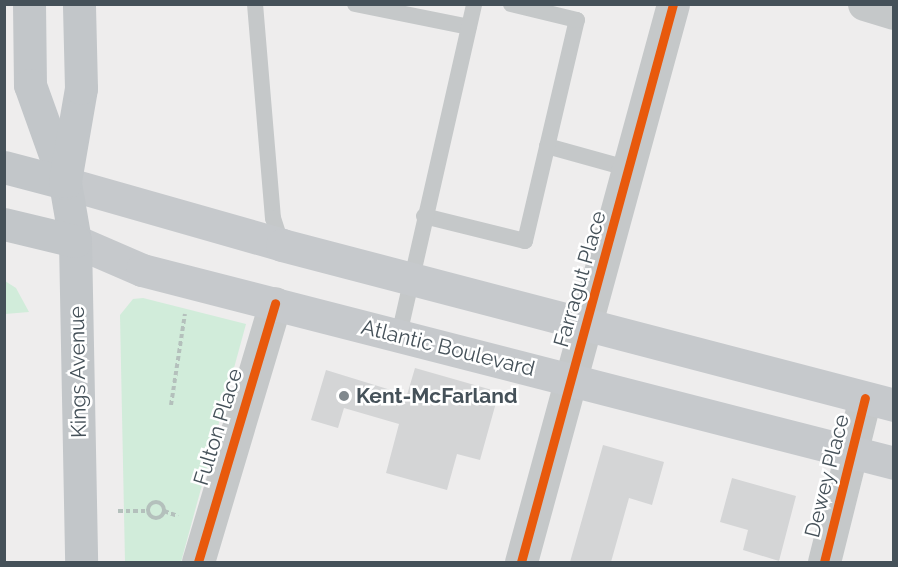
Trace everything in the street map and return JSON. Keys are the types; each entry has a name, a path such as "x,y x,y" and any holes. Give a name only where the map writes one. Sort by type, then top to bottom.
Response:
{"main road":[{"name":"Kings Avenue","path":"29,4 30,85 65,183 75,241 81,562"},
{"name":"Kings Avenue","path":"65,183 81,88 79,4"},
{"path":"4,167 282,245 879,402"},
{"name":"Atlantic Boulevard","path":"4,224 75,241 142,270 894,463"}],"street":[{"name":"Farragut Place","path":"521,562 674,4"},
{"path":"864,4 894,13"},
{"name":"Fulton Place","path":"198,562 275,303"},
{"name":"Dewey Place","path":"824,562 852,452 879,402"}],"lane":[{"path":"255,4 273,218 282,245"},
{"path":"355,4 469,27"},
{"path":"399,335 424,216 474,4"},
{"path":"424,216 525,241 577,20 511,4"},
{"path":"547,146 630,169"}],"path":[{"path":"171,405 187,305"},
{"path":"118,511 148,511 158,519 164,514 163,506 153,502 148,511"}],"green space":[{"path":"5,281 16,288 29,312 5,314"},
{"path":"143,298 246,324 181,562 125,562 120,315 133,299"}],"building":[{"path":"415,368 499,392 480,460 457,454 447,490 386,473 399,424 344,408 338,428 311,420 326,370 407,395"},
{"path":"603,445 664,462 652,505 629,498 611,562 570,562"},
{"path":"732,478 796,496 779,561 743,550 748,530 720,522"}],"cycle path":[{"path":"521,562 673,4"},
{"path":"198,562 275,303"},
{"path":"824,562 865,398"}],"place":[{"name":"Kent-McFarland","path":"344,396"}]}
